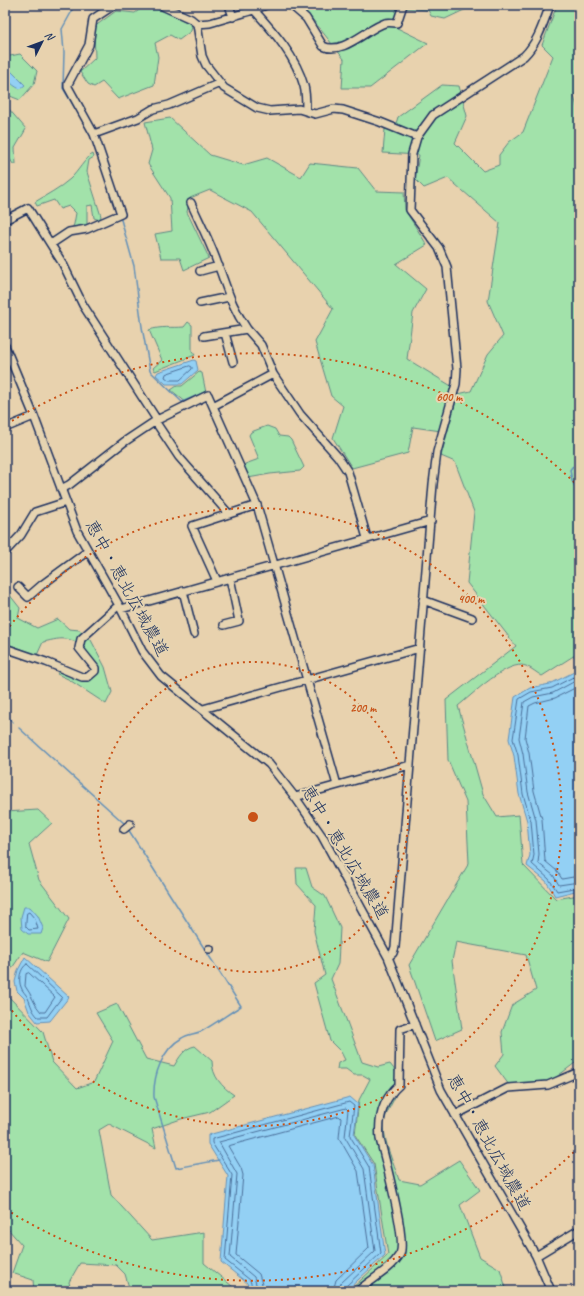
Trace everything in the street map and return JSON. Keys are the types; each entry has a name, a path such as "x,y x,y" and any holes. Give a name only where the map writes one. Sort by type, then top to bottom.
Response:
{"street":[{"path":"51,244 69,232 87,229 121,214 94,134 69,91 68,84 89,45 93,19 103,10 114,5"},
{"path":"160,5 191,19 197,24 202,56 206,65 224,88 262,110 299,109 315,114 334,109 343,110 380,122 417,137"},
{"path":"229,5 233,17"},
{"path":"197,24 233,17 266,5"},
{"path":"291,5 306,18 323,46 330,48 352,42 382,24 398,23 403,5"},
{"path":"388,957 393,953 395,947 423,600 437,452 456,384 457,369 447,267 440,248 410,210 412,154 417,137 433,115 524,56 536,42 550,5"},
{"path":"254,10 281,40 301,78 304,87 306,110"},
{"path":"94,134 138,118 153,109 170,105 220,83"},
{"path":"191,203 219,266 229,297 237,315 261,345 274,374 300,414 338,457 348,472 367,538"},
{"path":"5,220 28,208 63,264 87,312 179,457 229,514"},
{"path":"200,271 219,266"},
{"path":"200,303 229,297"},
{"path":"204,336 247,329"},
{"path":"225,333 233,362"},
{"name":"恵中・恵北広域農道","path":"5,346 34,416 66,502 88,551 120,607 142,651 153,668 269,764 295,797 322,836 388,957 441,1090 536,1256 551,1291"},
{"path":"213,406 274,374"},
{"path":"61,489 69,485 124,442 156,421 208,395 257,505 306,681 337,785"},
{"path":"5,428 34,416"},
{"path":"5,552 21,535 35,512 66,502"},
{"path":"217,581 192,526 257,505"},
{"path":"5,648 46,662 82,677 88,677 95,672 95,668 79,648 81,638 120,607 274,566 367,538 431,521"},
{"path":"18,587 28,597 88,551"},
{"path":"224,624 239,621 230,578"},
{"path":"183,591 194,634"},
{"path":"423,600 472,618"},
{"path":"203,709 420,648"},
{"path":"295,797 410,765"},
{"path":"358,1291 396,1261 402,1247 379,1127 381,1112 392,1091 399,1085 400,1029 415,1024"},
{"path":"455,1115 508,1088 548,1085 579,1072"},
{"path":"536,1256 579,1230"}],"green space":[{"path":"146,5 155,5 192,25 191,31 179,40 170,35 155,43 158,57 154,85 118,99 102,82 94,87 88,84 80,72 95,58 94,27 116,11 135,13"},
{"path":"301,5 474,5 475,7 464,10 445,19 431,16 428,10 401,8 393,26 428,43 370,88 342,88 344,59"},
{"path":"557,5 579,5 579,86 574,96 579,114 579,659 575,655 542,676 526,666 518,665 510,668 490,679 458,706 483,794 497,817 519,815 523,865 556,899 579,895 579,1060 551,1081 509,1085 495,1066 504,1054 502,1032 512,1005 536,990 526,955 456,942 452,961 462,1029 435,1041 409,965 469,863 466,802 448,760 446,700 516,646 467,583 474,512 455,462 441,456 458,394 471,391 488,354 503,336 488,301 500,223 448,178 424,188 415,179 419,155 383,153 385,129 394,130 398,117 442,85 459,86 467,116 455,143 483,171 499,165 499,155 509,142 523,132 553,56 542,45"},
{"path":"20,54 37,71 34,84 20,100 10,96 5,101 5,57"},
{"path":"5,101 8,108 26,129 15,148 16,164 13,164 5,151"},
{"path":"170,118 210,155 243,165 267,158 301,177 310,163 358,168 376,191 404,192 405,210 427,245 396,264 426,289 413,313 407,359 453,387 441,431 413,427 408,453 352,468 333,438 343,406 331,396 315,342 333,309 252,212 210,190 190,198 187,212 209,258 184,270 180,258 161,258 155,234 172,231 170,198 148,164 152,150 145,122"},
{"path":"93,154 94,157 89,160 87,172 101,216 99,220 94,218 92,205 87,206 87,226 72,229 76,213 69,206 60,209 54,200 37,206 35,202 66,182"},
{"path":"188,322 192,325 192,351 195,355 155,371 153,368 162,360 149,330 184,327"},
{"path":"199,372 202,373 206,393 187,403 171,390 177,386 182,386"},
{"path":"267,426 275,429 279,436 288,437 291,440 304,467 300,471 248,478 244,467 245,464 259,459 249,435 251,432"},
{"path":"5,589 20,608 18,618 37,628 58,619 69,629 80,630 91,640 105,667 112,692 106,704 68,679 57,674 60,670 86,681 95,675 85,652 77,643 71,640 62,639 43,642 37,655 5,643"},
{"path":"38,810 52,823 29,844 39,880 69,919 47,962 23,952 10,971 7,995 43,1032 52,1062 77,1088 94,1082 113,1041 96,1013 117,1004 146,1059 174,1066 185,1051 195,1046 212,1061 212,1066 218,1081 234,1095 210,1112 181,1119 152,1129 156,1148 109,1124 99,1130 111,1195 152,1240 204,1232 204,1263 238,1291 130,1291 125,1274 116,1265 80,1263 69,1282 71,1291 34,1291 33,1280 12,1273 22,1245 8,1229 5,1229 5,812"},
{"path":"296,868 306,868 312,887 325,896 340,928 338,964 331,979 362,1062 378,1067 390,1064 396,1073 398,1089 385,1119 384,1127 388,1147 399,1180 420,1184 459,1160 480,1190 460,1205 480,1257 500,1269 507,1291 349,1291 388,1255 374,1164 355,1135 359,1100 370,1079 363,1075 354,1075 346,1069 337,1069 338,1063 345,1060 341,1052 330,1041 314,983 325,975 314,931 316,905 297,884"}],"water":[{"path":"5,68 11,71 25,85 20,89 9,81"},
{"path":"194,360 196,361 198,370 182,384 166,384 156,375 158,372"},
{"path":"578,670 579,890 555,896 546,881 527,866 530,855 527,821 519,794 514,756 509,739 515,697 530,688 550,684"},
{"path":"24,907 30,907 38,916 43,928 41,934 28,934 22,929 21,917"},
{"path":"25,957 69,997 50,1021 37,1022 29,1012 24,998 17,991 15,982 18,970"},
{"path":"350,1097 358,1104 354,1135 373,1165 385,1255 346,1291 250,1291 247,1283 221,1262 228,1176 208,1144 208,1135"}],"waterway":[{"path":"71,5 72,11 62,29 64,52 63,88 75,108"},
{"path":"120,216 134,266 142,327 150,371 182,402 203,393"},
{"path":"579,464 572,467 570,470 572,481 579,494"},
{"path":"5,715 13,722"},
{"path":"19,728 125,824"},
{"path":"128,829 241,1006 202,1031 184,1037 175,1043 164,1056 155,1080 154,1097 176,1168 219,1160"}]}
